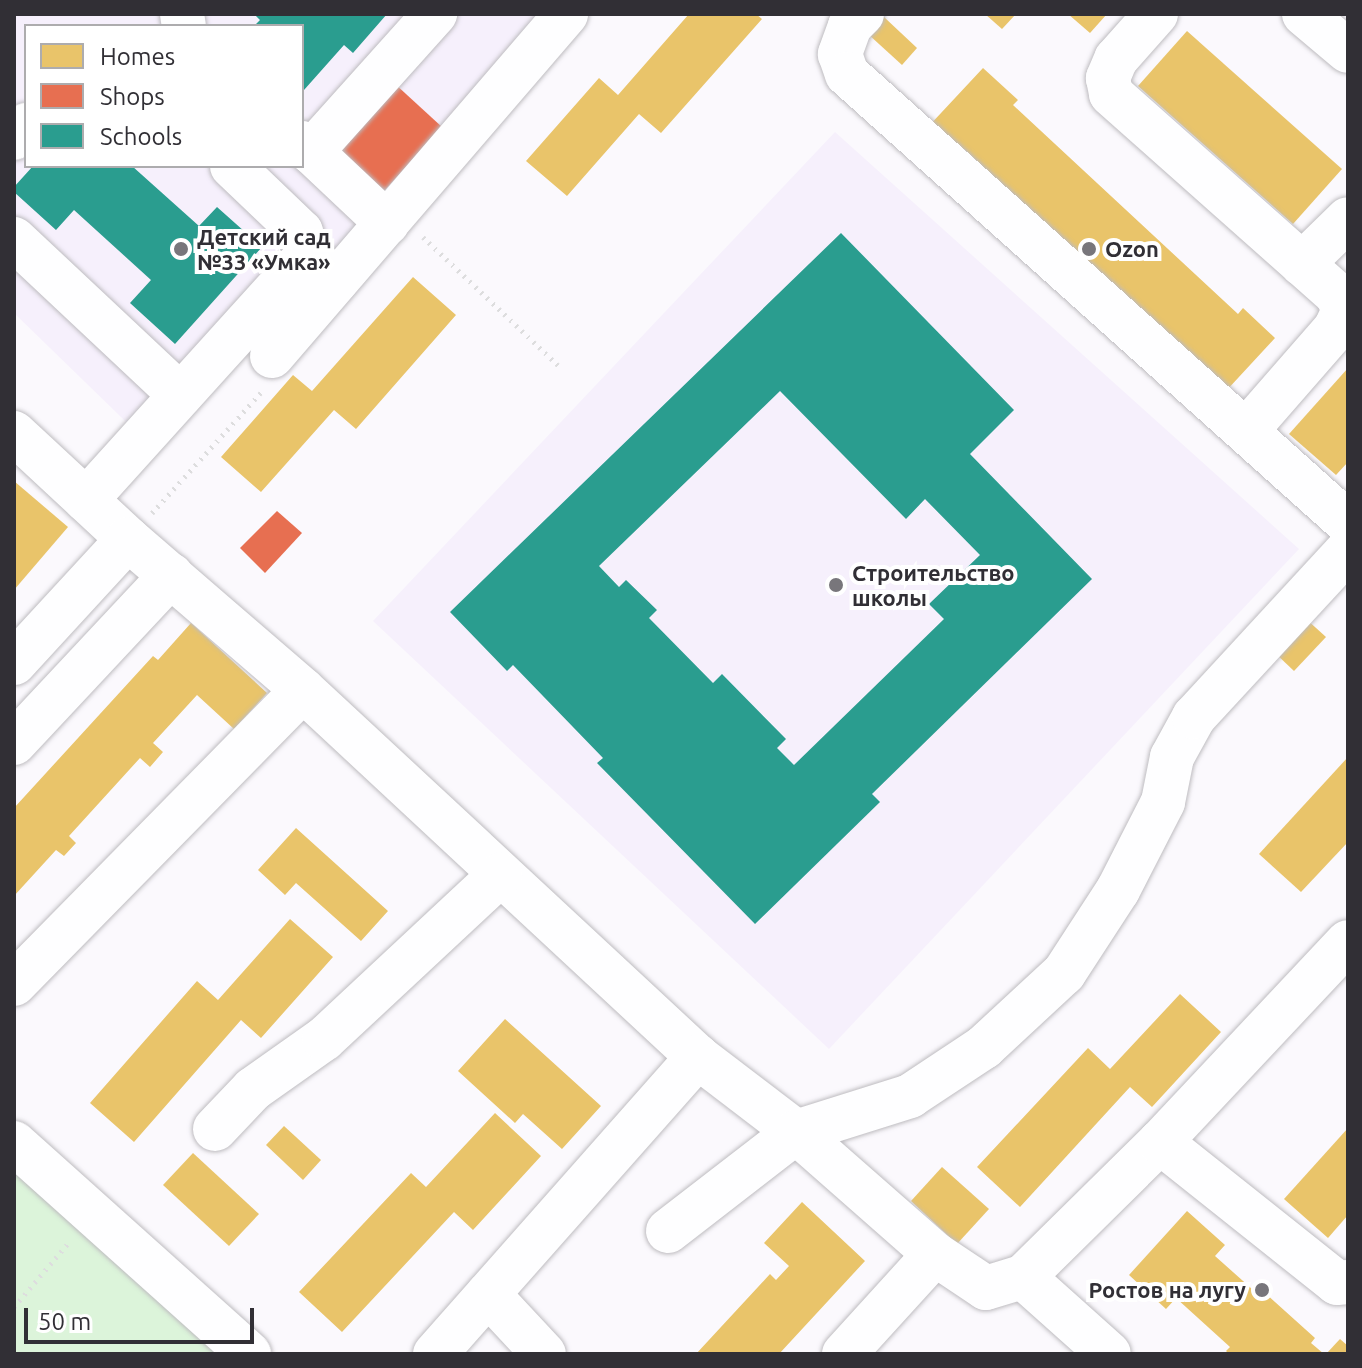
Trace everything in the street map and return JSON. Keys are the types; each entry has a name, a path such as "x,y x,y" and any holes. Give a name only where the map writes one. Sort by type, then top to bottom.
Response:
{"street":[{"path":"391,217 307,147 435,14"},
{"path":"86,500 180,395 322,268 391,217 566,14"},
{"path":"862,14 850,26 840,54 847,74 1348,523"},
{"path":"1156,14 1116,59 1108,78 1111,94 1337,295 1344,310 1335,329 1246,431"},
{"path":"1304,14 1348,51"},
{"path":"234,168 301,232 322,268"},
{"path":"1302,264 1348,219"},
{"path":"14,239 180,395"},
{"path":"272,356 322,268"},
{"path":"14,433 86,500 138,528 171,575 303,690 698,1057 796,1132 935,1254 986,1288 1023,1277 1160,1142 1348,942"},
{"path":"14,663 138,528"},
{"path":"668,1231 796,1132 910,1096 984,1047 1064,973 1118,890 1163,802 1172,757 1194,717 1348,550"},
{"path":"14,743 171,575"},
{"path":"14,984 303,690"},
{"path":"215,1129 253,1089 324,1039 500,875"},
{"path":"435,1354 698,1057"},
{"path":"1160,1142 1337,1283 1348,1282"},
{"path":"14,1143 249,1354"},
{"path":"844,1354 935,1254"},
{"path":"1023,1277 1107,1353"},
{"path":"488,1294 544,1354"}],"path":[{"path":"391,217 559,366"},
{"path":"138,528 278,373 272,356"},
{"path":"14,1307 93,1213"}],"shaded area":[{"name":"Детский сад №33 «Умка»","path":"14,14 545,14 442,127 394,84 369,226 156,451 14,313"},
{"name":"Строительство школы","path":"835,132 1299,549 829,1049 373,621"}],"green space":[{"path":"14,1168 216,1354 14,1354"}],"building: Homes":[{"path":"689,14 756,14 762,19 661,133 639,114 567,196 526,161 599,78 618,95"},
{"path":"985,14 1016,14 1002,29"},
{"path":"1068,14 1107,14 1090,33"},
{"path":"884,17 917,48 902,65 868,34"},
{"path":"1187,31 1342,169 1293,224 1138,86"},
{"path":"983,68 1018,100 1013,105 1238,314 1243,308 1275,338 1226,391 964,149 957,156 927,128"},
{"path":"413,277 456,315 356,429 334,410 261,492 221,457 293,375 312,391"},
{"path":"1348,368 1348,462 1336,475 1289,434"},
{"path":"14,481 68,527 14,590"},
{"path":"1305,618 1326,637 1294,671 1274,652"},
{"path":"191,623 267,693 234,729 197,695 153,743 163,752 150,767 140,758 69,836 76,843 64,856 56,850 14,896 14,808 153,656 158,660"},
{"path":"1348,757 1348,842 1301,892 1259,854"},
{"path":"296,828 388,911 361,941 296,883 285,895 258,870"},
{"path":"290,919 333,957 261,1038 241,1020 134,1142 90,1103 197,981 218,1000"},
{"path":"1180,994 1221,1032 1152,1107 1130,1087 1020,1207 977,1167 1088,1048 1110,1069"},
{"path":"505,1019 601,1106 562,1149 523,1114 515,1123 458,1071"},
{"path":"495,1113 541,1156 473,1230 454,1212 342,1332 299,1292 411,1173 426,1187"},
{"path":"284,1126 321,1160 303,1180 266,1145"},
{"path":"1348,1128 1348,1215 1328,1238 1284,1199"},
{"path":"193,1153 259,1214 229,1246 163,1185"},
{"path":"942,1167 989,1209 957,1244 911,1201"},
{"path":"802,1202 865,1261 779,1354 696,1354 770,1274 776,1280 789,1266 764,1243"},
{"path":"1187,1211 1225,1245 1215,1256 1252,1289 1256,1285 1315,1338 1311,1343 1324,1354 1229,1354 1226,1351 1230,1347 1176,1298 1166,1309 1129,1275"},
{"path":"1340,1339 1348,1346 1348,1354 1326,1354"}],"building: Shops":[{"path":"394,83 442,127 384,191 336,147"},
{"path":"277,511 302,533 265,573 240,548"}],"building: Schools":[{"path":"254,14 387,14 353,53 344,45 304,90 304,24 256,24 260,20"},
{"path":"31,168 134,168 199,226 217,207 262,247 175,344 130,303 151,280 74,210 56,230 14,192 14,187"},
{"path":"841,233 1014,410 970,454 1092,579 872,794 880,802 755,924 597,763 603,758 513,665 507,671 450,612","holes":["780,391 906,519 925,499 980,555 929,604 944,619 794,765 777,748 786,739 722,674 713,683 649,618 657,610 626,580 619,587 599,566"]}],"place":[{"name":"Детский сад №33 «Умка»","path":"181,249"},
{"name":"Ozon","path":"1089,249"},
{"name":"Строительство школы","path":"836,585"},
{"name":"Ростов на лугу","path":"1262,1290"}]}
